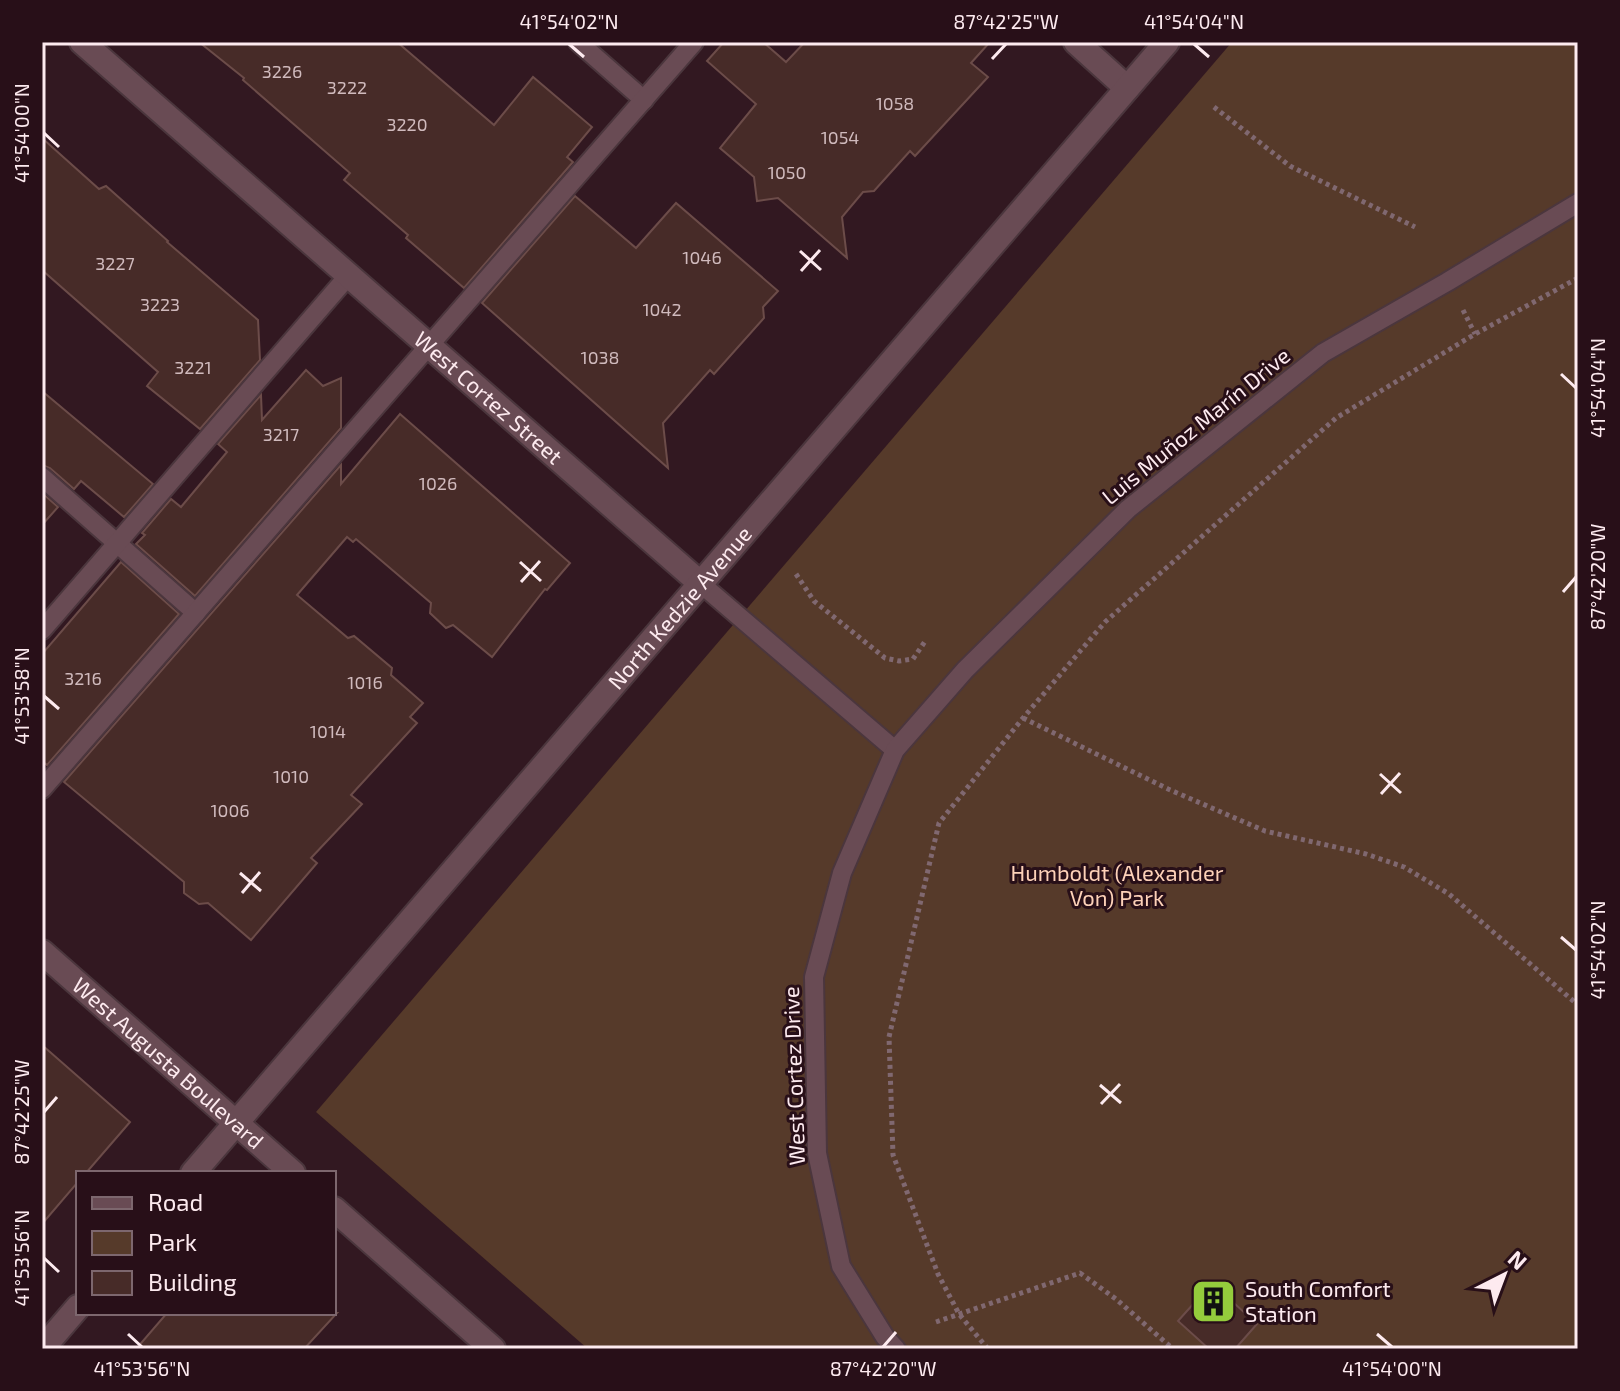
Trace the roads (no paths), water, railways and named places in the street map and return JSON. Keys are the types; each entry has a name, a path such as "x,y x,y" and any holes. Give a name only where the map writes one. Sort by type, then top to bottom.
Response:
{"main road":[{"name":"West Cortez Street","path":"82,42 700,583"},
{"path":"1076,42 1127,88"},
{"name":"North Kedzie Avenue","path":"195,1171 1167,42"},
{"name":"West Augusta Boulevard","path":"42,952 291,1171"},
{"path":"336,1211 493,1349"},
{"path":"42,1349 76,1309"}],"lane":[{"path":"578,42 644,100"},
{"path":"42,789 694,42"},
{"name":"Luis Muñoz Marín Drive","path":"895,750 965,670 1128,509 1323,353 1578,203"},
{"path":"42,630 349,275"},
{"path":"42,477 196,613"},
{"name":"West Cortez Street","path":"700,583 895,750"},
{"name":"West Cortez Drive","path":"895,750 842,873 814,977 817,1153 841,1266 885,1337 896,1349"}],"place":[{"name":"South Comfort Station","path":"1214,1302"}],"park label":[{"name":"Humboldt (Alexander Von) Park","path":"1117,886"}]}
